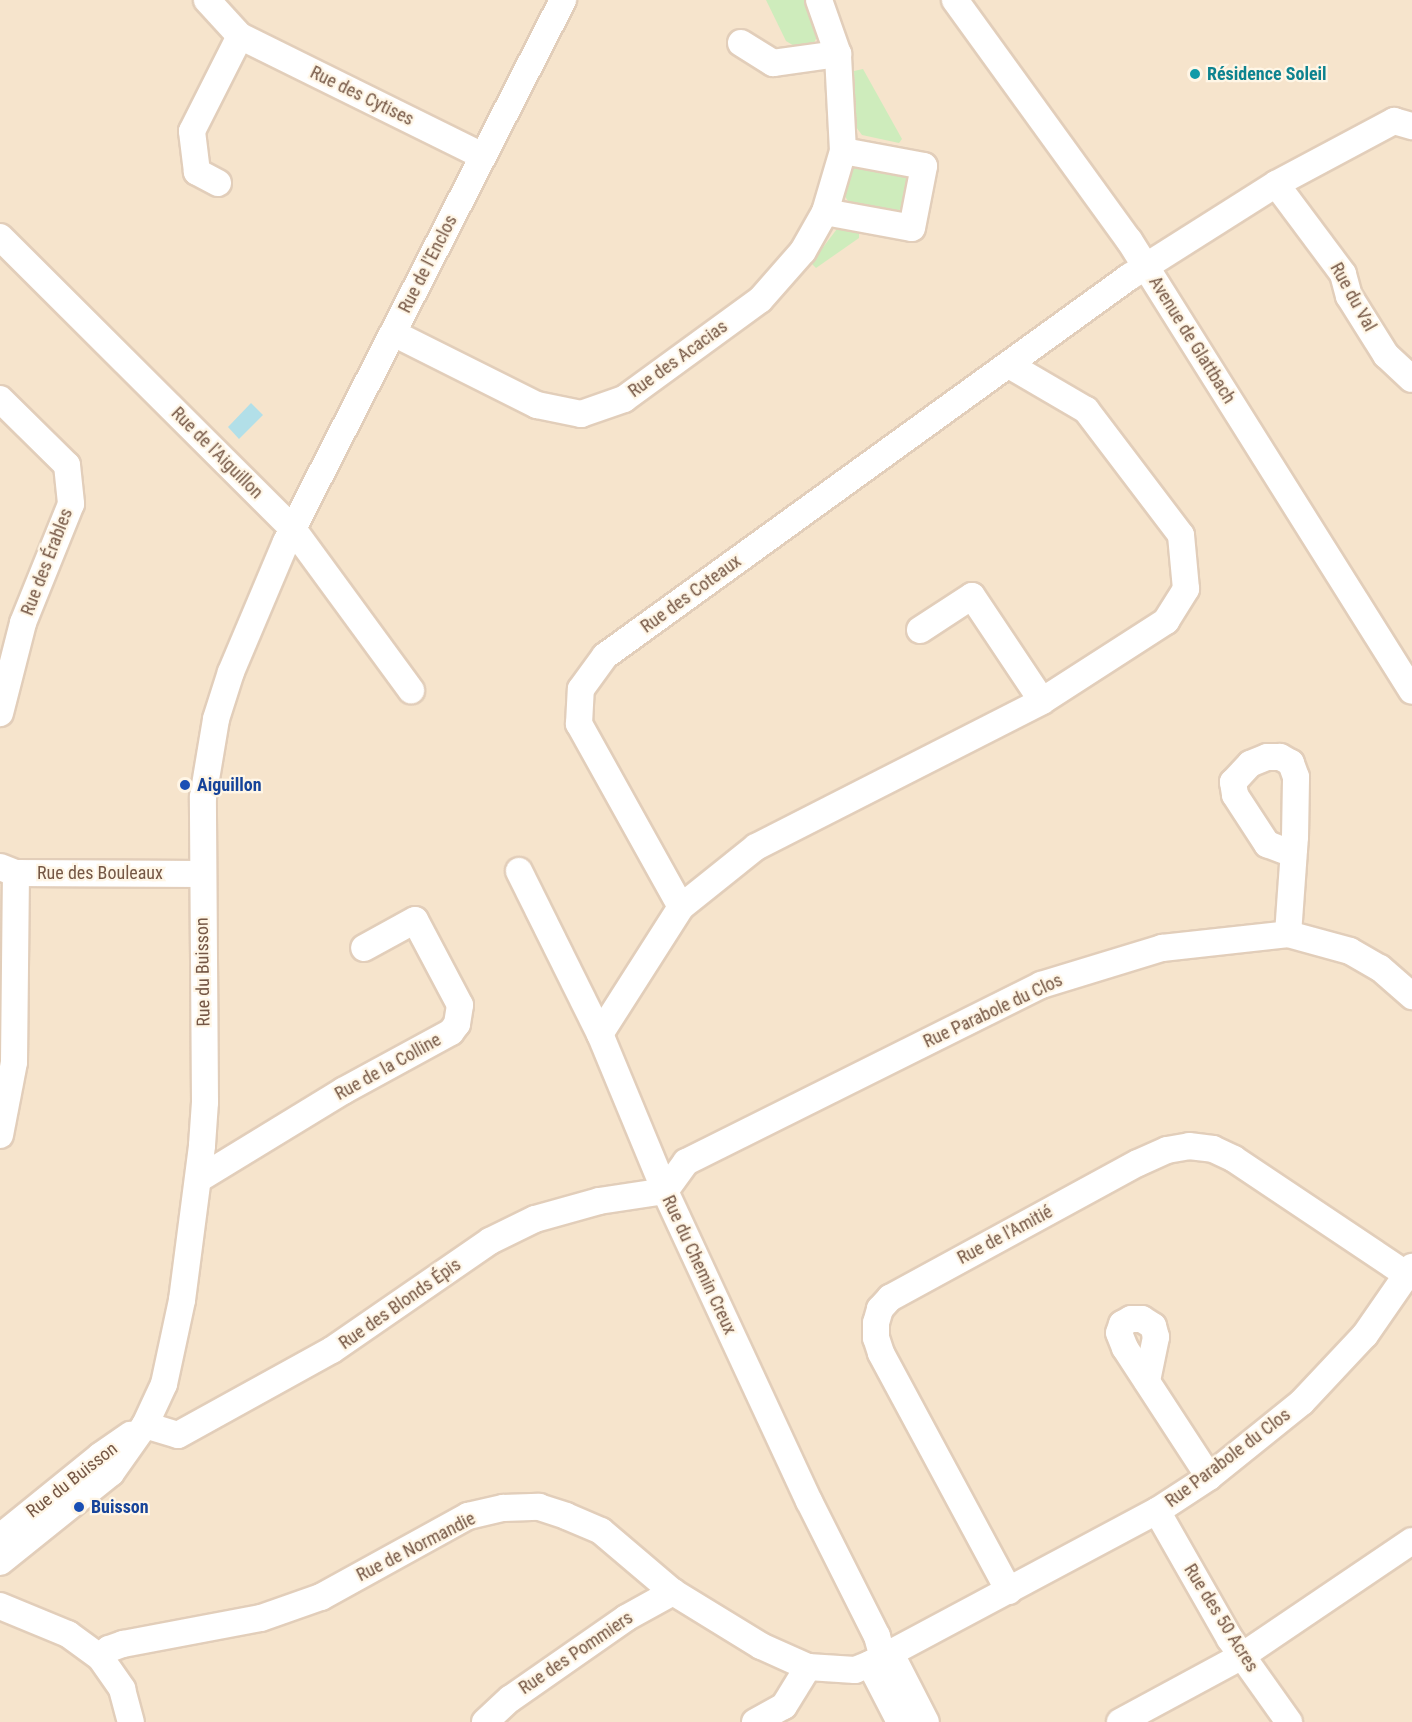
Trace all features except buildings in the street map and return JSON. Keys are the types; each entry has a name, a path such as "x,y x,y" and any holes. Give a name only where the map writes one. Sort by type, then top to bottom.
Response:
{"street":[{"name":"Rue des Cytises","path":"207,0 240,36 483,156"},
{"name":"Rue de l'Enclos","path":"293,529 563,0"},
{"name":"Rue des Acacias","path":"393,333 537,405 581,414 624,399 760,300 803,251 825,212 843,151 838,54 819,0"},
{"name":"Avenue de Glattbach","path":"954,0 1033,105 1145,267 1412,691"},
{"path":"218,183 197,172 192,131 240,36"},
{"path":"741,43 773,63 838,54"},
{"path":"1145,267 1276,183 1394,121 1412,126"},
{"path":"825,212 912,228 924,166 843,151"},
{"name":"Rue du Val","path":"1276,183 1343,274 1349,296 1386,355 1412,379"},
{"name":"Rue de l'Aiguillon","path":"0,237 293,529 411,690"},
{"name":"Rue des Coteaux","path":"681,907 579,724 581,689 605,656 1145,267"},
{"path":"600,1034 681,907 756,847 1042,701 1166,621 1186,589 1181,535 1086,410 1009,365"},
{"name":"Rue des Érables","path":"0,399 67,465 71,504 23,624 0,713"},
{"name":"Rue du Buisson","path":"0,1562 111,1473 145,1425 164,1384 172,1356 199,1179 205,1102 203,797 216,719 231,672 293,529"},
{"path":"920,630 972,596 1042,701"},
{"path":"1288,934 1293,849"},
{"path":"0,1135 14,1062 8,870"},
{"name":"Rue des Bouleaux","path":"8,870 202,874"},
{"name":"Rue du Chemin Creux","path":"519,871 600,1034 664,1191 809,1501 887,1656 926,1722"},
{"name":"Rue de la Colline","path":"199,1179 343,1090 451,1032 457,1024 460,1005 415,921 364,948"},
{"name":"Rue Parabole du Clos","path":"664,1191 686,1162 1041,985 1161,948 1288,934 1350,951 1380,968 1412,996"},
{"name":"Rue de l'Amitié","path":"1009,1591 881,1353 876,1338 876,1323 880,1309 890,1298 1138,1163 1167,1150 1189,1146 1213,1149 1234,1159 1410,1271"},
{"name":"Rue des Blonds Épis","path":"145,1425 178,1435 332,1350 490,1241 535,1219 598,1202 664,1191"},
{"name":"Rue Parabole du Clos","path":"808,1667 855,1670 887,1656 1157,1511 1209,1477 1302,1402 1365,1335 1410,1271"},
{"path":"1147,1381 1209,1477"},
{"name":"Rue du Buisson","path":"0,1537 100,1456 145,1425"},
{"name":"Rue de Normandie","path":"100,1657 109,1649 123,1644 261,1618 321,1597 468,1516 503,1508 539,1507 601,1531 673,1592 761,1646 808,1667"},
{"name":"Rue des 50 Acres","path":"1157,1511 1242,1656 1289,1722"},
{"path":"1120,1722 1242,1656 1412,1540"},
{"name":"Rue des Pommiers","path":"485,1722 510,1699 626,1618 673,1592"},
{"path":"0,1606 68,1634 100,1657 122,1689 131,1722"},
{"name":"Rue du Chemin Creux","path":"887,1656 900,1722"},
{"path":"755,1722 784,1706 808,1667"}],"shaded area":[{"path":"0,0 1412,0 1412,1722 0,1722"}],"green space":[{"path":"766,0 804,0 819,33 813,45 796,47 786,41"},
{"path":"863,69 902,139 899,143 862,135 856,127 854,71"},
{"path":"858,163 907,172 910,178 903,208 897,211 848,201 844,195 852,167"},
{"path":"840,225 859,232 859,238 816,268 811,263"}],"water":[{"path":"251,403 263,415 239,439 228,427"}],"place":[{"name":"Résidence Soleil","path":"1195,74"},
{"name":"Aiguillon","path":"185,785"},
{"name":"Buisson","path":"79,1507"}]}
